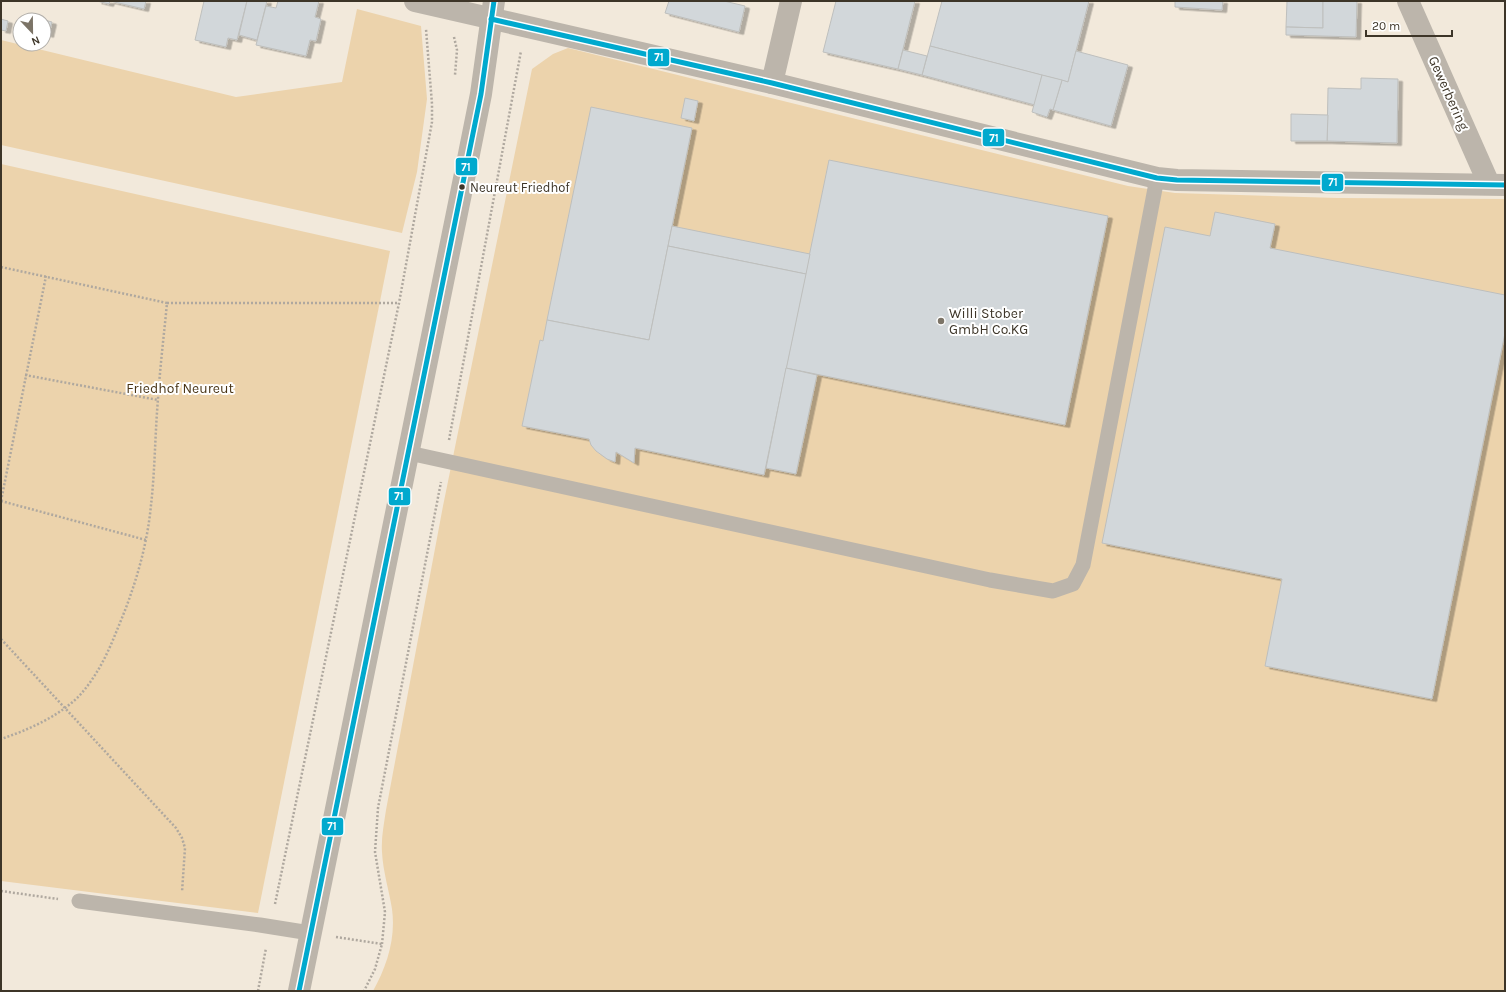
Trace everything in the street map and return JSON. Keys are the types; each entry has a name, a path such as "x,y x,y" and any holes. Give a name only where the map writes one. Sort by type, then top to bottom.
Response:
{"street":[{"path":"772,83 791,1"},
{"name":"Gewerbering","path":"1408,1 1497,184"},
{"path":"422,3 492,10 772,83 1157,178 1177,180 1497,184"},
{"path":"299,991 481,94 492,10"}],"lane":[{"path":"409,453 990,580 1053,591 1073,584 1084,565 1157,178"},
{"path":"79,901 270,926 310,933"}],"path":[{"path":"258,991 270,926 399,303 432,122 432,104 422,3"},
{"path":"1,267 167,303 399,303"},
{"path":"46,276 1,501 146,540"},
{"path":"1,739 44,721 65,708 79,696 92,680 106,656 136,580 146,540 151,505 158,400 167,303"},
{"path":"25,375 158,400"},
{"path":"1,639 176,828 182,838 185,848 181,902 186,915"},
{"path":"1,891 79,901"},
{"path":"310,933 382,944 375,969 364,991"}],"green space":[{"path":"357,9 421,26 427,99 417,172 402,233 1,145 1,40 12,43 12,52 50,52 236,97 342,82"},
{"path":"568,48 1128,186 1175,193 1337,198 1505,199 1505,991 373,991 386,962 393,931 392,909 382,852 382,836 386,810 443,506 532,69 553,54"},
{"name":"Friedhof Neureut","path":"1,164 390,251 258,913 1,881"}],"building":[{"path":"97,1 110,1 109,4"},
{"path":"110,1 146,1 144,9"},
{"path":"204,1 247,1 237,40 228,38 226,47 195,40"},
{"path":"247,1 267,1 257,40 239,35"},
{"path":"278,1 319,1 315,17 321,19 316,41 310,40 306,56 256,45 266,6 276,8"},
{"path":"669,1 724,1 745,6 739,32 665,13"},
{"path":"836,1 915,1 898,69 823,52"},
{"path":"942,1 1089,1 1068,82 930,46"},
{"path":"1175,1 1223,1 1222,10 1175,7"},
{"path":"1287,1 1323,1 1323,28 1286,27"},
{"path":"1323,1 1344,1 1344,2"},
{"path":"1323,1 1357,1 1356,37 1286,35 1286,27 1323,28"},
{"path":"1,19 8,21 6,31 1,30"},
{"path":"930,46 1042,75 1035,105 922,75"},
{"path":"903,50 927,56 922,75 898,69"},
{"path":"1076,51 1128,65 1111,126 1053,110 1062,80 1068,82"},
{"path":"1042,75 1062,80 1053,110 1050,109 1047,117 1032,112"},
{"path":"1361,78 1398,79 1397,143 1327,141 1328,88 1361,89"},
{"path":"685,98 698,101 694,121 681,118"},
{"path":"591,107 692,128 649,340 547,320"},
{"path":"1291,114 1328,115 1327,141 1291,141"},
{"name":"Willi Stober GmbH Co.KG","path":"829,160 1108,216 1065,425 786,368"},
{"path":"1215,212 1275,224 1270,248 1505,295 1505,333 1432,699 1265,666 1282,579 1102,543 1165,227 1210,236"},
{"path":"672,226 810,254 806,274 668,246"},
{"path":"668,246 806,274 764,475 635,448 634,463 616,452 615,462 607,459 596,451 591,445 589,439 522,426 540,340 543,341 547,320 649,340"},
{"path":"786,368 817,375 796,474 766,468"}],"transit line":[{"name":"71","path":"299,991 481,94 494,1"},
{"name":"71","path":"491,19 772,83 1157,178 1177,180 1505,185"}],"place":[{"name":"Neureut Friedhof","path":"462,187"},
{"name":"Willi Stober GmbH Co.KG","path":"941,321"}]}
